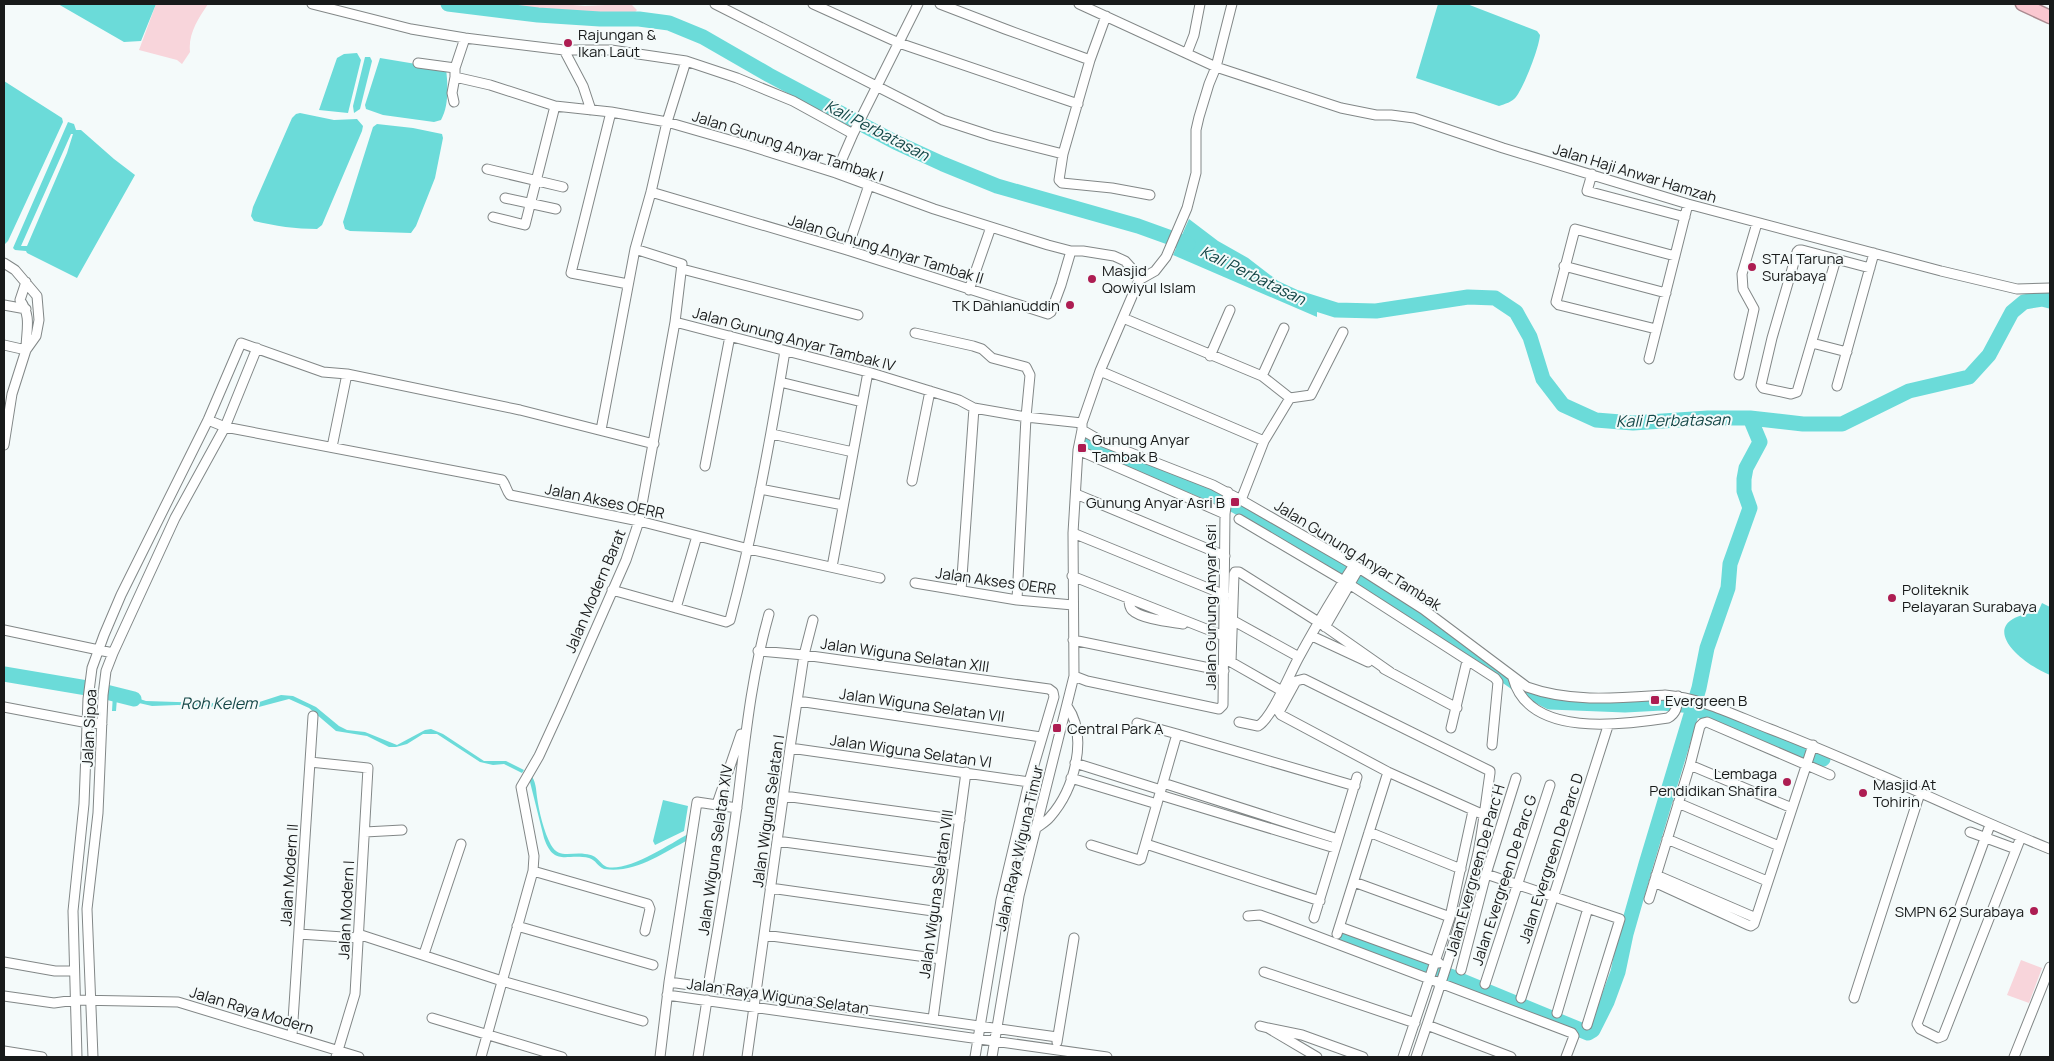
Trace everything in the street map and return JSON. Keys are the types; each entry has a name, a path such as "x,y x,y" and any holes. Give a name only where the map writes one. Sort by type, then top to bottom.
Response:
{"highway":[{"path":"2022,4 2050,17"}],"street":[{"path":"312,4 411,29 464,38 477,38 514,45 564,50 611,50 686,61 745,81 793,101 854,132"},
{"path":"716,4 943,120 992,136 1063,154"},
{"path":"813,4 898,43 1078,104"},
{"path":"836,173 854,132 918,4"},
{"path":"940,4 1005,30 1090,60"},
{"name":"Jalan Haji Anwar Hamzah","path":"1079,4 1199,56 1216,67 1341,108 1367,114 1414,118 1688,204 1992,284 2017,289 2050,288"},
{"path":"1187,52 1194,38 1200,4"},
{"path":"1139,280 1155,271 1166,257 1187,208 1196,172 1196,130 1216,67 1232,4"},
{"path":"1106,16 1090,60 1063,154 1059,178 1062,183 1112,188 1150,195"},
{"path":"454,102 452,93 455,73 464,38"},
{"path":"1194,38 1199,56"},
{"path":"564,50 583,86 590,110"},
{"path":"600,430 635,249 671,123 686,61"},
{"name":"Jalan Gunung Anyar Tambak I","path":"418,63 455,73 555,106 611,112 671,123 836,173 991,227 1070,251 1114,256 1125,261 1139,280"},
{"path":"493,217 525,225 555,106"},
{"path":"611,112 571,273 628,284"},
{"path":"487,168 563,187"},
{"path":"1592,174 1587,191 1685,218"},
{"path":"847,250 869,185"},
{"name":"Jalan Gunung Anyar Tambak II","path":"651,192 847,250 1050,314 1061,285 1070,251"},
{"path":"505,198 556,209"},
{"path":"1649,359 1688,204"},
{"path":"1739,376 1754,310 1743,289 1742,274 1756,223"},
{"path":"969,290 991,227"},
{"path":"1656,329 1559,306 1556,302 1564,266 1575,229 1675,256"},
{"path":"635,249 682,264 682,269 858,315"},
{"path":"1836,259 1802,378 1795,394 1761,387 1772,338 1797,252 1802,250 1836,259 1870,268"},
{"path":"1837,386 1874,253"},
{"path":"4,263 16,270 37,296 39,320 36,336 26,350 8,393 4,438"},
{"path":"1564,266 1666,293"},
{"name":"Jalan Gunung Anyar Tambak IV","path":"682,269 675,322 868,372 930,390 959,400 974,408 1082,426"},
{"name":"Jalan Raya Wiguna Timur","path":"992,1057 1019,896 1074,676 1073,533 1078,450 1082,426 1100,371 1139,280"},
{"path":"26,282 20,300 29,318 26,333 26,350"},
{"path":"4,305 26,309"},
{"path":"1210,356 1230,310"},
{"path":"1123,318 1210,356 1262,376 1290,398 1311,395 1343,332"},
{"name":"Jalan Modern Barat","path":"481,1057 533,871 534,856 521,791 527,775 557,716 626,560 639,521 675,322"},
{"path":"1262,376 1284,328"},
{"path":"915,333 978,347 992,358 1026,367 1030,375 1026,417 1017,600"},
{"path":"705,466 730,336"},
{"path":"76,1057 73,911 84,804 88,699 92,668 121,595 208,420 241,343 324,372 348,374 520,410 654,444"},
{"path":"1812,343 1847,352"},
{"path":"4,345 26,350"},
{"name":"Jalan Sipoa","path":"93,1057 87,908 98,812 106,671 175,518 225,427 257,348"},
{"path":"612,590 726,622 730,620 749,549 772,434 785,351"},
{"path":"1100,371 1264,442"},
{"path":"832,568 868,372"},
{"path":"208,420 225,427 332,447 348,374"},
{"path":"780,382 862,402"},
{"path":"912,481 930,390"},
{"path":"1242,500 1264,442 1290,398"},
{"path":"961,591 974,408"},
{"name":"Jalan Gunung Anyar Tambak","path":"1082,426 1103,442 1227,496 1242,500 1351,575 1423,609 1527,687 1544,693 1565,696 1677,702 1693,700 1703,703 1812,747 1990,825 2050,849"},
{"path":"772,434 853,452"},
{"name":"Jalan Akses OERR","path":"332,447 502,480 505,483 506,491 510,495 639,521 749,549 880,578"},
{"name":"Jalan Gunung Anyar Asri","path":"1078,450 1225,513"},
{"path":"760,490 843,505"},
{"path":"1076,494 1225,556"},
{"name":"Jalan Gunung Anyar Asri","path":"1074,676 1087,681 1218,709 1224,705 1225,513 1227,496"},
{"path":"1239,519 1351,575 1467,660 1495,678 1498,682 1492,745"},
{"path":"1073,533 1225,595"},
{"path":"676,608 697,536"},
{"path":"1282,691 1231,662 1234,574 1239,572 1322,625 1390,672"},
{"path":"1239,722 1258,726 1262,724 1282,691 1299,657 1312,636 1322,625 1351,575"},
{"path":"1072,576 1224,636"},
{"name":"Jalan Akses OERR","path":"915,583 1017,600 1073,605"},
{"name":"Jalan Wiguna Selatan XIV","path":"708,987 737,808 747,717 758,651 769,614"},
{"name":"Jalan Wiguna Selatan I","path":"747,1057 804,655 813,620"},
{"path":"1232,620 1299,657"},
{"path":"4,630 99,649 113,654"},
{"path":"1312,636 1390,672 1457,708"},
{"path":"1074,640 1224,671"},
{"name":"Jalan Wiguna Selatan XIII","path":"758,651 804,655 1049,689"},
{"path":"1451,728 1467,660"},
{"path":"1416,1057 1446,967 1478,851 1484,815 1490,773 1488,769 1304,679 1296,681 1280,714 1388,772 1484,815"},
{"path":"1514,679 1520,696 1531,707 1549,716 1608,726 1668,718 1673,716 1677,702"},
{"name":"Jalan Raya Wiguna Timur","path":"975,1057 1001,900 1029,782 1054,697 1053,692 1049,689"},
{"name":"Jalan Wiguna Selatan VII","path":"798,701 1041,737"},
{"path":"1035,829 1050,818 1060,805 1075,763 1078,746 1077,727 1074,716 1067,706"},
{"path":"4,708 102,724"},
{"name":"Jalan Modern II","path":"292,1036 313,716"},
{"name":"Jalan Wiguna Selatan XIV","path":"717,804 747,717"},
{"path":"1649,899 1700,726 1703,723 1707,722 1830,775"},
{"path":"1137,723 1356,781 1314,918"},
{"name":"Jalan Evergreen De Parc D","path":"1521,998 1608,726"},
{"path":"1090,845 1141,859 1177,734"},
{"path":"1655,879 1755,921 1812,747"},
{"name":"Jalan Wiguna Selatan VI","path":"790,748 1029,782"},
{"name":"Jalan Modern I","path":"310,762 368,768 355,994 337,1054"},
{"path":"1075,763 1160,793 1337,843"},
{"path":"1690,765 1792,808"},
{"name":"Jalan Wiguna Selatan VIII","path":"933,1018 966,772"},
{"path":"1388,772 1338,930 1446,967"},
{"path":"1071,778 1160,793"},
{"name":"Jalan Evergreen De Parc H","path":"1461,970 1486,874 1516,778"},
{"name":"Jalan Evergreen De Parc G","path":"1485,984 1550,785"},
{"path":"1854,998 1920,794"},
{"path":"784,796 960,820"},
{"path":"669,982 697,802 737,808"},
{"path":"1678,803 1779,846"},
{"path":"1403,1057 1450,917 1473,811"},
{"path":"1990,825 1916,1024 1920,1029 1938,1038 1943,1036 2021,837"},
{"path":"365,832 402,830"},
{"path":"1369,832 1461,870"},
{"path":"1970,832 2016,849"},
{"path":"1667,839 1767,881"},
{"path":"777,841 953,865"},
{"path":"424,954 461,844"},
{"path":"1146,844 1320,900"},
{"path":"533,871 648,904 650,909 645,931"},
{"path":"1486,874 1620,919 1587,1024"},
{"path":"1354,882 1450,917"},
{"path":"770,888 947,913"},
{"path":"1557,1013 1588,908"},
{"path":"1248,916 1260,915 1274,920 1572,1033 1574,1036 1566,1057"},
{"path":"517,926 653,966"},
{"path":"299,934 358,936 424,954 502,980 643,1021"},
{"path":"764,935 941,959"},
{"path":"1057,1050 1057,1037 1074,938"},
{"path":"4,962 55,971 74,971"},
{"path":"2014,1057 2050,967"},
{"path":"1264,972 1415,1023"},
{"name":"Jalan Raya Wiguna Selatan","path":"1057,1037 669,982 667,994 1107,1057"},
{"path":"660,1057 667,994"},
{"name":"Jalan Raya Modern","path":"4,996 54,1003 91,1000 188,1004 292,1036 337,1054 359,1057"},
{"path":"698,1057 708,1000"},
{"path":"432,1018 562,1057"},
{"path":"1427,1025 1511,1057"},
{"path":"1317,1057 1264,1027 1302,1035 1363,1057"},
{"path":"4,1051 42,1057"}],"shaded area":[{"path":"156,4 208,4 195,27 191,39 190,52 182,64 177,60 139,50"},
{"path":"475,4 561,4 585,6 625,4 632,5 637,10 632,16 612,14 572,15 501,7 484,7"},
{"path":"2021,960 2042,968 2029,1003 2007,995"}],"water":[{"path":"58,4 156,4 141,41 124,42"},
{"path":"1438,4 1467,4 1537,31 1540,35 1534,58 1516,97 1508,103 1499,106 1416,78"},
{"path":"357,53 361,60 348,113 319,110 337,58 344,54"},
{"path":"365,57 370,57 372,61 360,109 354,113 353,106"},
{"path":"380,58 446,69 447,102 441,120 434,122 383,115 366,109 365,105"},
{"path":"4,81 62,118 63,122 8,241 4,245"},
{"path":"300,113 334,120 357,119 363,126 362,131 322,225 317,229 278,226 254,221 251,216 253,207 292,118"},
{"path":"68,122 74,124 76,130 81,130 135,175 77,278 26,251 13,248","holes":["71,134 73,134 67,153 27,246 21,246"]},
{"path":"377,124 413,128 442,134 443,138 435,178 416,226 411,233 350,231 345,229 343,222 373,127"},
{"name":"Kali Perbatasan","path":"1189,219 1218,241 1248,258 1278,281 1317,299 1317,317 1173,255"},
{"path":"2042,603 2050,607 2050,675 2037,669 2014,651 2007,641 2004,632 2008,623 2018,616 2038,612"},
{"path":"115,691 146,701 238,704 253,704 281,695 293,696 316,707 339,726 347,730 365,732 397,745 425,730 431,729 443,734 484,761 506,761 524,770 522,773 504,764 493,765 480,762 437,734 423,734 407,744 389,747 367,736 336,731 309,708 289,699 255,708 240,708 178,705 152,706 117,698 116,711 112,711 113,694"},
{"path":"531,775 536,786 544,828 551,845 558,852 590,855 607,867 616,867 649,856 688,834 688,840 648,861 615,870 604,869 589,858 557,856 552,853 544,838 529,778"},
{"path":"663,800 688,806 684,831 655,845 653,841"}],"waterway":[{"name":"Kali Perbatasan","path":"448,4 538,15 600,19 639,19 669,23 703,37 769,75 895,142 943,164 997,186 1138,226 1188,244"},
{"name":"Kali Perbatasan","path":"1298,298 1336,310 1376,311 1468,297 1495,298 1516,312 1530,337 1543,379 1563,405 1596,420 1633,423 1708,418 1750,418 1803,424 1842,424 1909,391 1969,377 1989,355 2012,312 2024,302 2042,299 2050,301"},
{"path":"1345,938 1450,976 1588,1033 1593,1030 1607,1002 1618,972 1626,934 1699,688 1707,648 1728,588 1730,564 1750,508 1744,491 1744,479 1746,468 1760,442 1750,418"},
{"path":"1083,444 1195,487 1236,506 1359,578 1432,624 1526,690 1550,702 1625,705 1662,703 1693,706 1701,711 1823,759"},
{"name":"Roh Kelem","path":"4,674 87,688"},
{"name":"Roh Kelem","path":"106,692 134,699"}],"place":[{"name":"Rajungan & Ikan Laut","path":"568,43"},
{"name":"STAI Taruna Surabaya","path":"1752,267"},
{"name":"Masjid Qowiyul Islam","path":"1092,279"},
{"name":"TK Dahlanuddin","path":"1070,305"},
{"name":"Gunung Anyar Tambak B","path":"1082,448"},
{"name":"Gunung Anyar Asri B","path":"1235,502"},
{"name":"Politeknik Pelayaran Surabaya","path":"1892,598"},
{"name":"Evergreen B","path":"1655,700"},
{"name":"Central Park A","path":"1057,728"},
{"name":"Lembaga Pendidikan Shafira","path":"1787,782"},
{"name":"Masjid At Tohirin","path":"1863,793"},
{"name":"SMPN 62 Surabaya","path":"2034,911"}]}
